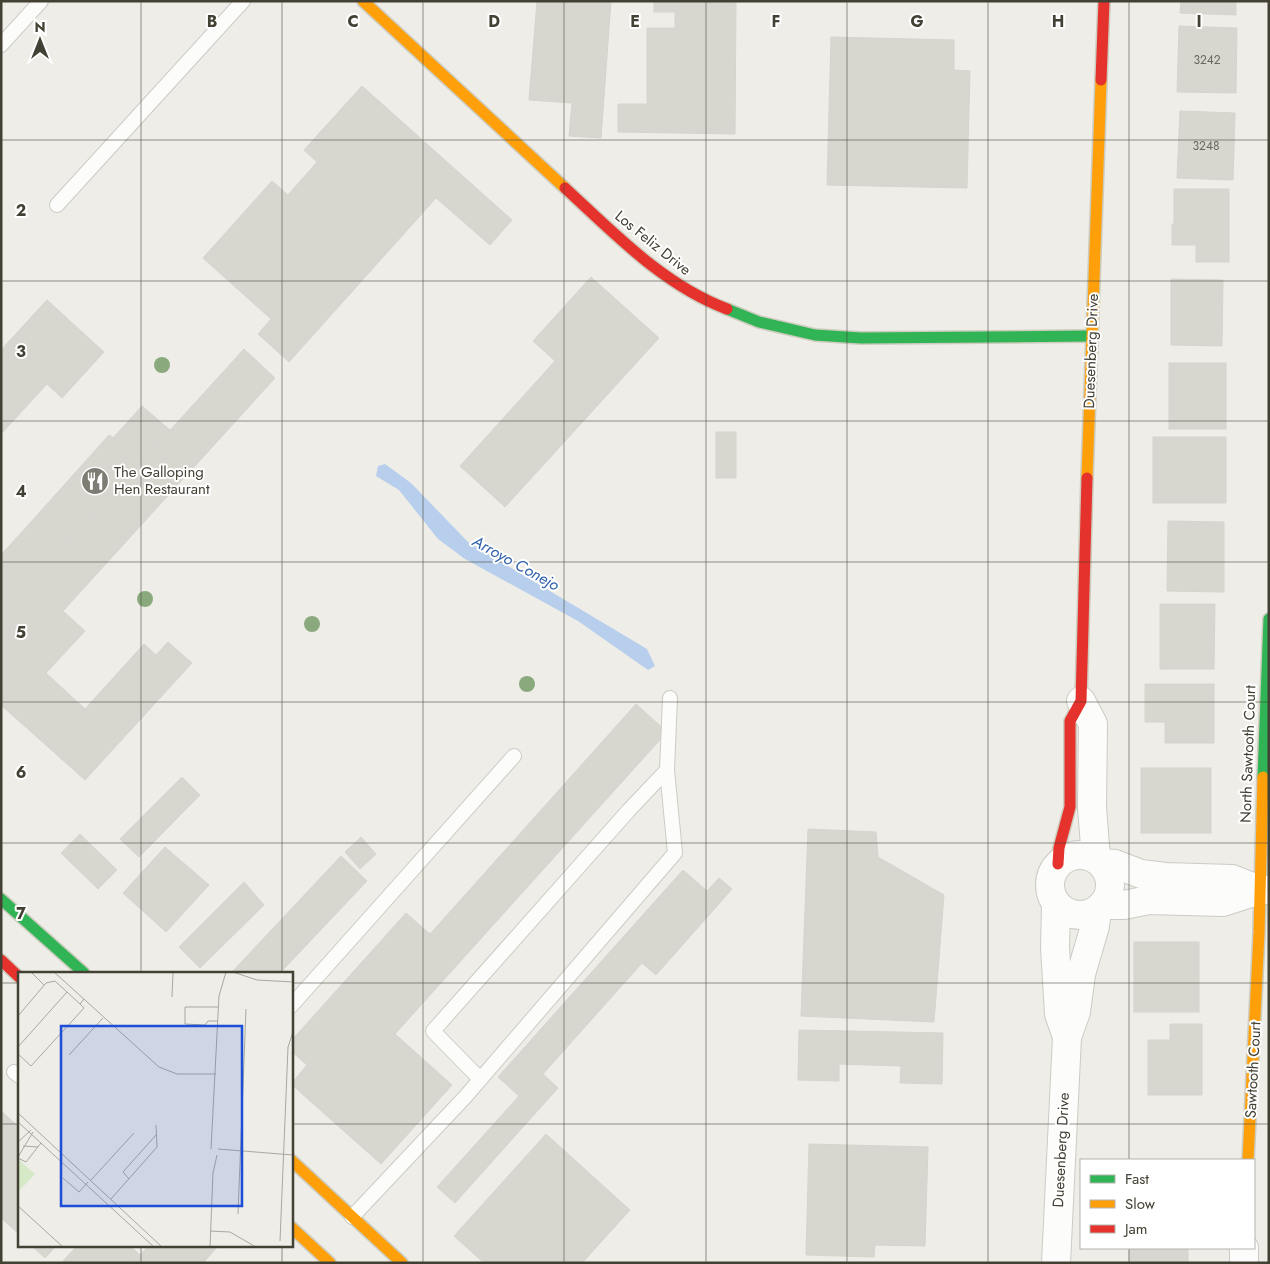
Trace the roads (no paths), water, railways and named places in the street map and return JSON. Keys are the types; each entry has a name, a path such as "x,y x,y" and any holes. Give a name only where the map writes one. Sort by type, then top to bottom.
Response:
{"street":[{"name":"Los Feliz Drive","path":"363,1 621,240 655,268 680,285 723,308 759,322 815,335 861,338 1091,336"},
{"name":"Duesenberg Drive","path":"1067,1037 1059,1014 1055,952 1056,905 1052,900 1049,887 1052,871 1058,864 1059,848 1070,807 1070,721 1081,701 1091,336 1104,1"},
{"name":"North Sawtooth Court","path":"1264,890 1260,848 1269,619"},
{"name":"Duesenberg Drive","path":"1056,1263 1067,1037 1076,1012 1081,974 1100,908 1108,898 1110,880 1107,871 1099,861 1092,814 1093,724 1081,701"},
{"path":"1058,864 1066,858 1086,855 1141,874 1165,877 1232,879 1264,890"},
{"path":"1056,905 1071,914 1080,916 1100,908 1124,906 1149,900 1223,902 1264,890"},
{"name":"Sawtooth Court","path":"1248,1159 1264,890"},
{"path":"1,899 83,972"},
{"path":"1,960 18,976"},
{"path":"292,1161 402,1263"},
{"path":"292,1228 330,1263"},
{"path":"1244,1249 1244,1263"}],"lane":[{"path":"1,44 40,1"},
{"path":"57,205 243,1"},
{"path":"352,1216 480,1080 675,853 667,770 670,698"},
{"path":"292,1005 514,756"},
{"path":"480,1080 433,1030 667,770"}],"water":[{"path":"385,464 411,483 468,542 647,649 655,666 648,670 578,621 465,559 438,539 399,490 376,476 378,466"}],"place":[{"name":"The Galloping Hen Restaurant","path":"95,481"}],"water label":[{"name":"Arroyo Conejo","path":"516,563"}]}
